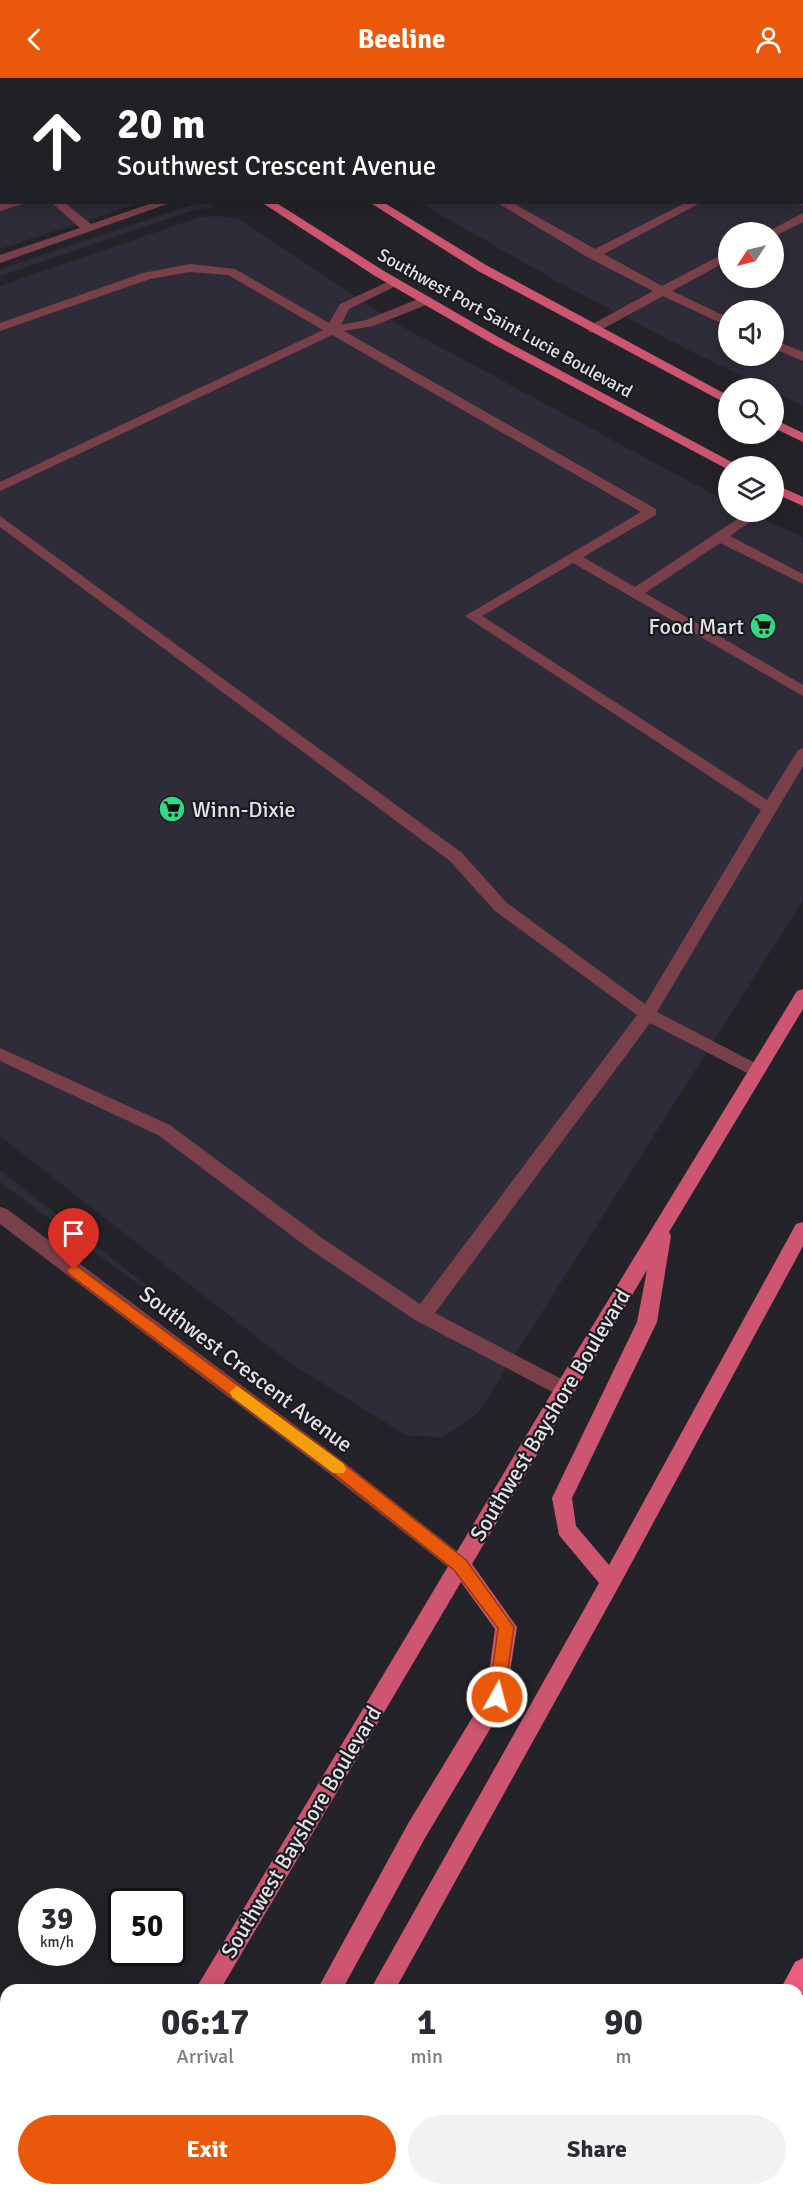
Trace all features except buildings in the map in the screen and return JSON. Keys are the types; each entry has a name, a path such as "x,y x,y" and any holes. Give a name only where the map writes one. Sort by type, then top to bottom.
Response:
{"highway":[{"path":"795,1984 803,1970"}],"main road":[{"name":"Southwest Port Saint Lucie Boulevard","path":"269,204 396,283 542,366 718,459"},
{"name":"Southwest Port Saint Lucie Boulevard","path":"377,204 593,329 718,394"},
{"path":"784,428 803,438"},
{"path":"784,496 803,502"},
{"name":"Southwest Bayshore Boulevard","path":"211,1984 564,1390 803,995"},
{"path":"611,1582 566,1529 562,1498 647,1323 663,1225"},
{"path":"385,1984 611,1582 803,1229"},
{"path":"332,1984 417,1830 497,1697 506,1627 460,1565"}],"street":[{"path":"58,204 89,229"},
{"path":"0,259 162,204"},
{"path":"504,204 593,255 718,317"},
{"path":"593,255 693,204"},
{"path":"784,226 803,217"},
{"path":"593,329 660,290 718,261"},
{"path":"0,327 147,276 190,268 231,272 651,512 472,616 770,809"},
{"path":"333,330 344,307 396,283"},
{"path":"0,487 333,330 369,323 427,300"},
{"path":"784,348 803,357"},
{"path":"0,520 456,857 501,907 646,1014 757,1071"},
{"path":"635,593 742,522"},
{"path":"720,537 803,580"},
{"path":"573,557 803,691"},
{"path":"422,1315 646,1014 803,753"},
{"path":"0,1054 164,1130 315,1243 422,1315 564,1390"},
{"name":"Southwest Crescent Avenue","path":"0,1214 333,1465 460,1565"}],"shaded area":[{"path":"0,204 137,204 0,249"},
{"path":"194,204 212,204 216,207 191,211 0,276 0,269"},
{"path":"422,204 803,204 803,406 784,397 784,378 746,378 721,366 784,366 784,300 718,300 718,364 553,279"},
{"path":"218,216 239,219 399,325 718,497 718,522 769,522 803,537 803,900 478,1413 443,1437 407,1436 290,1363 0,1136 0,286 200,217"},
{"path":"0,1170 237,1357 0,1182"}],"slow traffic":[{"path":"237,1392 338,1469"}],"place":[{"name":"Food Mart","path":"763,626"},
{"name":"Winn-Dixie","path":"172,809"}],"route":[{"path":"74,1270 333,1465 460,1565 506,1627 497,1697"}]}
